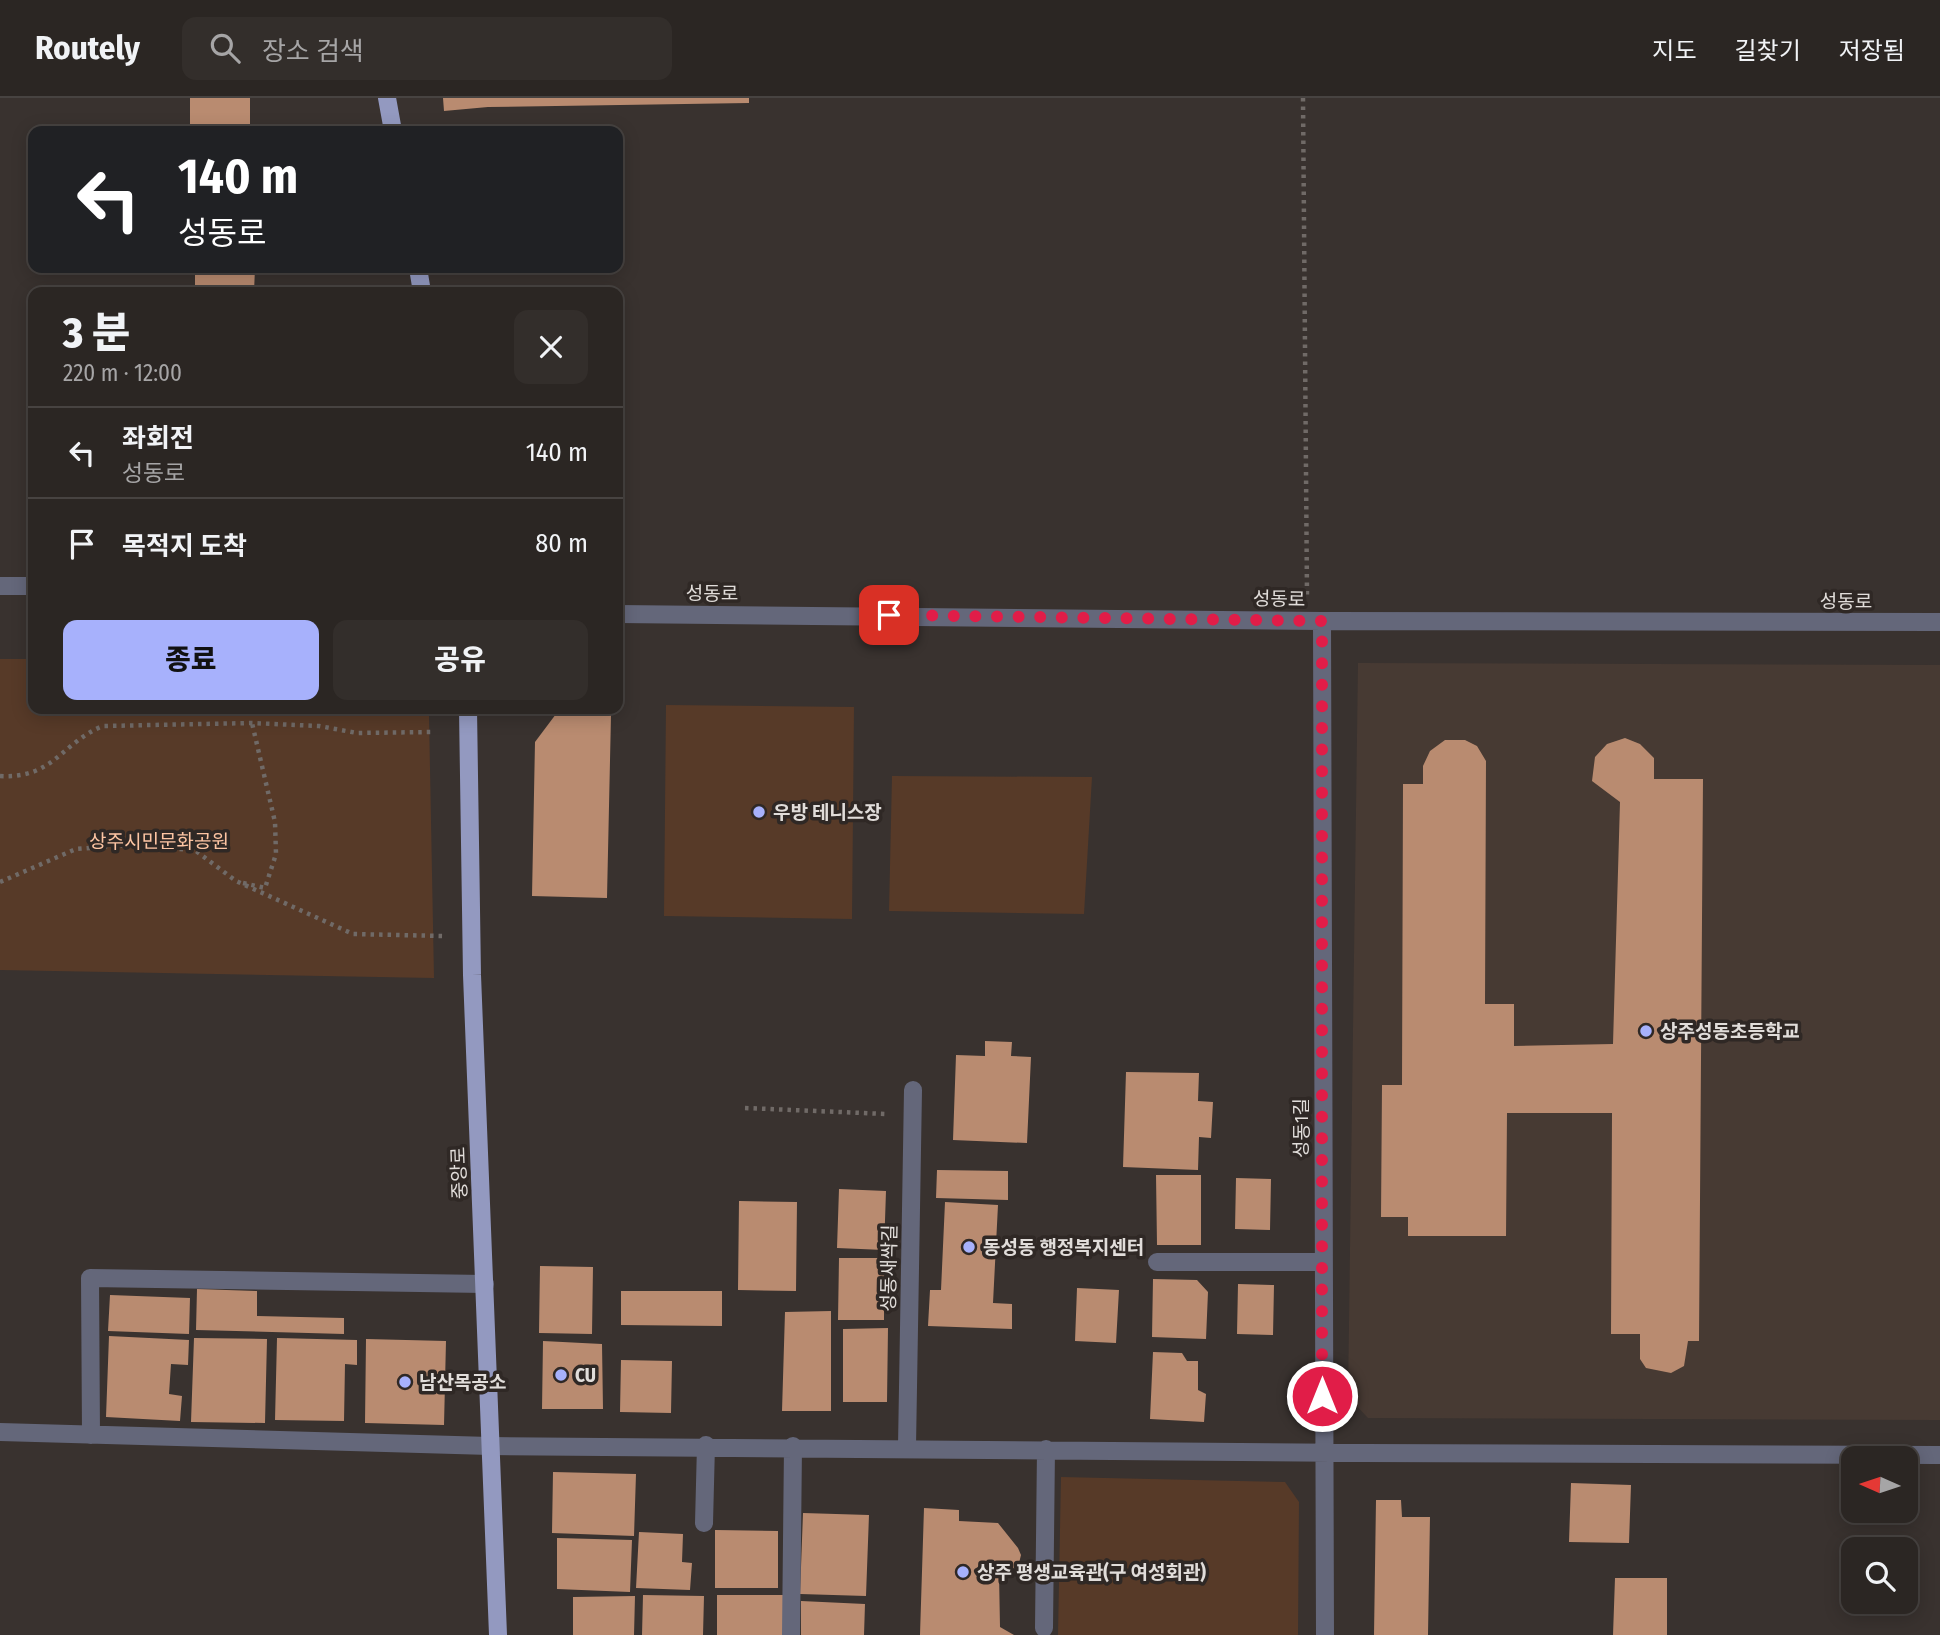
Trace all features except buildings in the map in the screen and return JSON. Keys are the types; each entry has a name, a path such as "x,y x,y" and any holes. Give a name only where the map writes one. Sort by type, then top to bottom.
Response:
{"main road":[{"path":"387,98 392,126"},
{"name":"중앙로","path":"468,714 472,975 498,1635"}],"street":[{"path":"0,586 28,586"},
{"name":"성동로","path":"623,614 1315,621 1940,622"},
{"name":"성동1길","path":"1315,621 1322,1453 1326,1480 1325,1635"},
{"name":"성동새싹길","path":"907,1447 913,1090"},
{"path":"1157,1262 1322,1262"},
{"path":"91,1435 90,1278 485,1284"},
{"path":"0,1433 491,1446 706,1445 1322,1453 1940,1455"},
{"path":"704,1522 706,1445"},
{"path":"791,1635 793,1446"},
{"path":"1044,1628 1046,1449"}],"path":[{"path":"1303,98 1315,621"},
{"path":"236,881 265,888 276,853 275,822 252,723"},
{"path":"0,776 22,777 62,756 88,732 103,726 252,723 318,726 357,733 433,732"},
{"path":"0,882 76,849 140,845 197,851 236,881 353,934 444,936"},
{"path":"745,1108 913,1114"}],"shaded area":[{"name":"상주성동초등학교","path":"1358,663 1940,665 1940,1420 1368,1418 1348,1397"}],"green space":[{"name":"상주시민문화공원","path":"0,659 28,659 28,714 429,716 434,978 0,970"},
{"name":"우방 테니스장","path":"666,705 854,707 852,919 664,916"},
{"path":"892,776 1092,777 1084,914 889,911"},
{"path":"1061,1477 1285,1482 1299,1502 1298,1635 1058,1635"}],"place":[{"name":"우방 테니스장","path":"759,812"},
{"name":"상주성동초등학교","path":"1646,1031"},
{"name":"동성동 행정복지센터","path":"969,1247"},
{"name":"CU","path":"561,1375"},
{"name":"남산목공소","path":"405,1382"},
{"name":"상주 평생교육관(구 여성회관)","path":"963,1572"}],"route":[{"path":"889,615 1322,621 1322,1396"}]}
